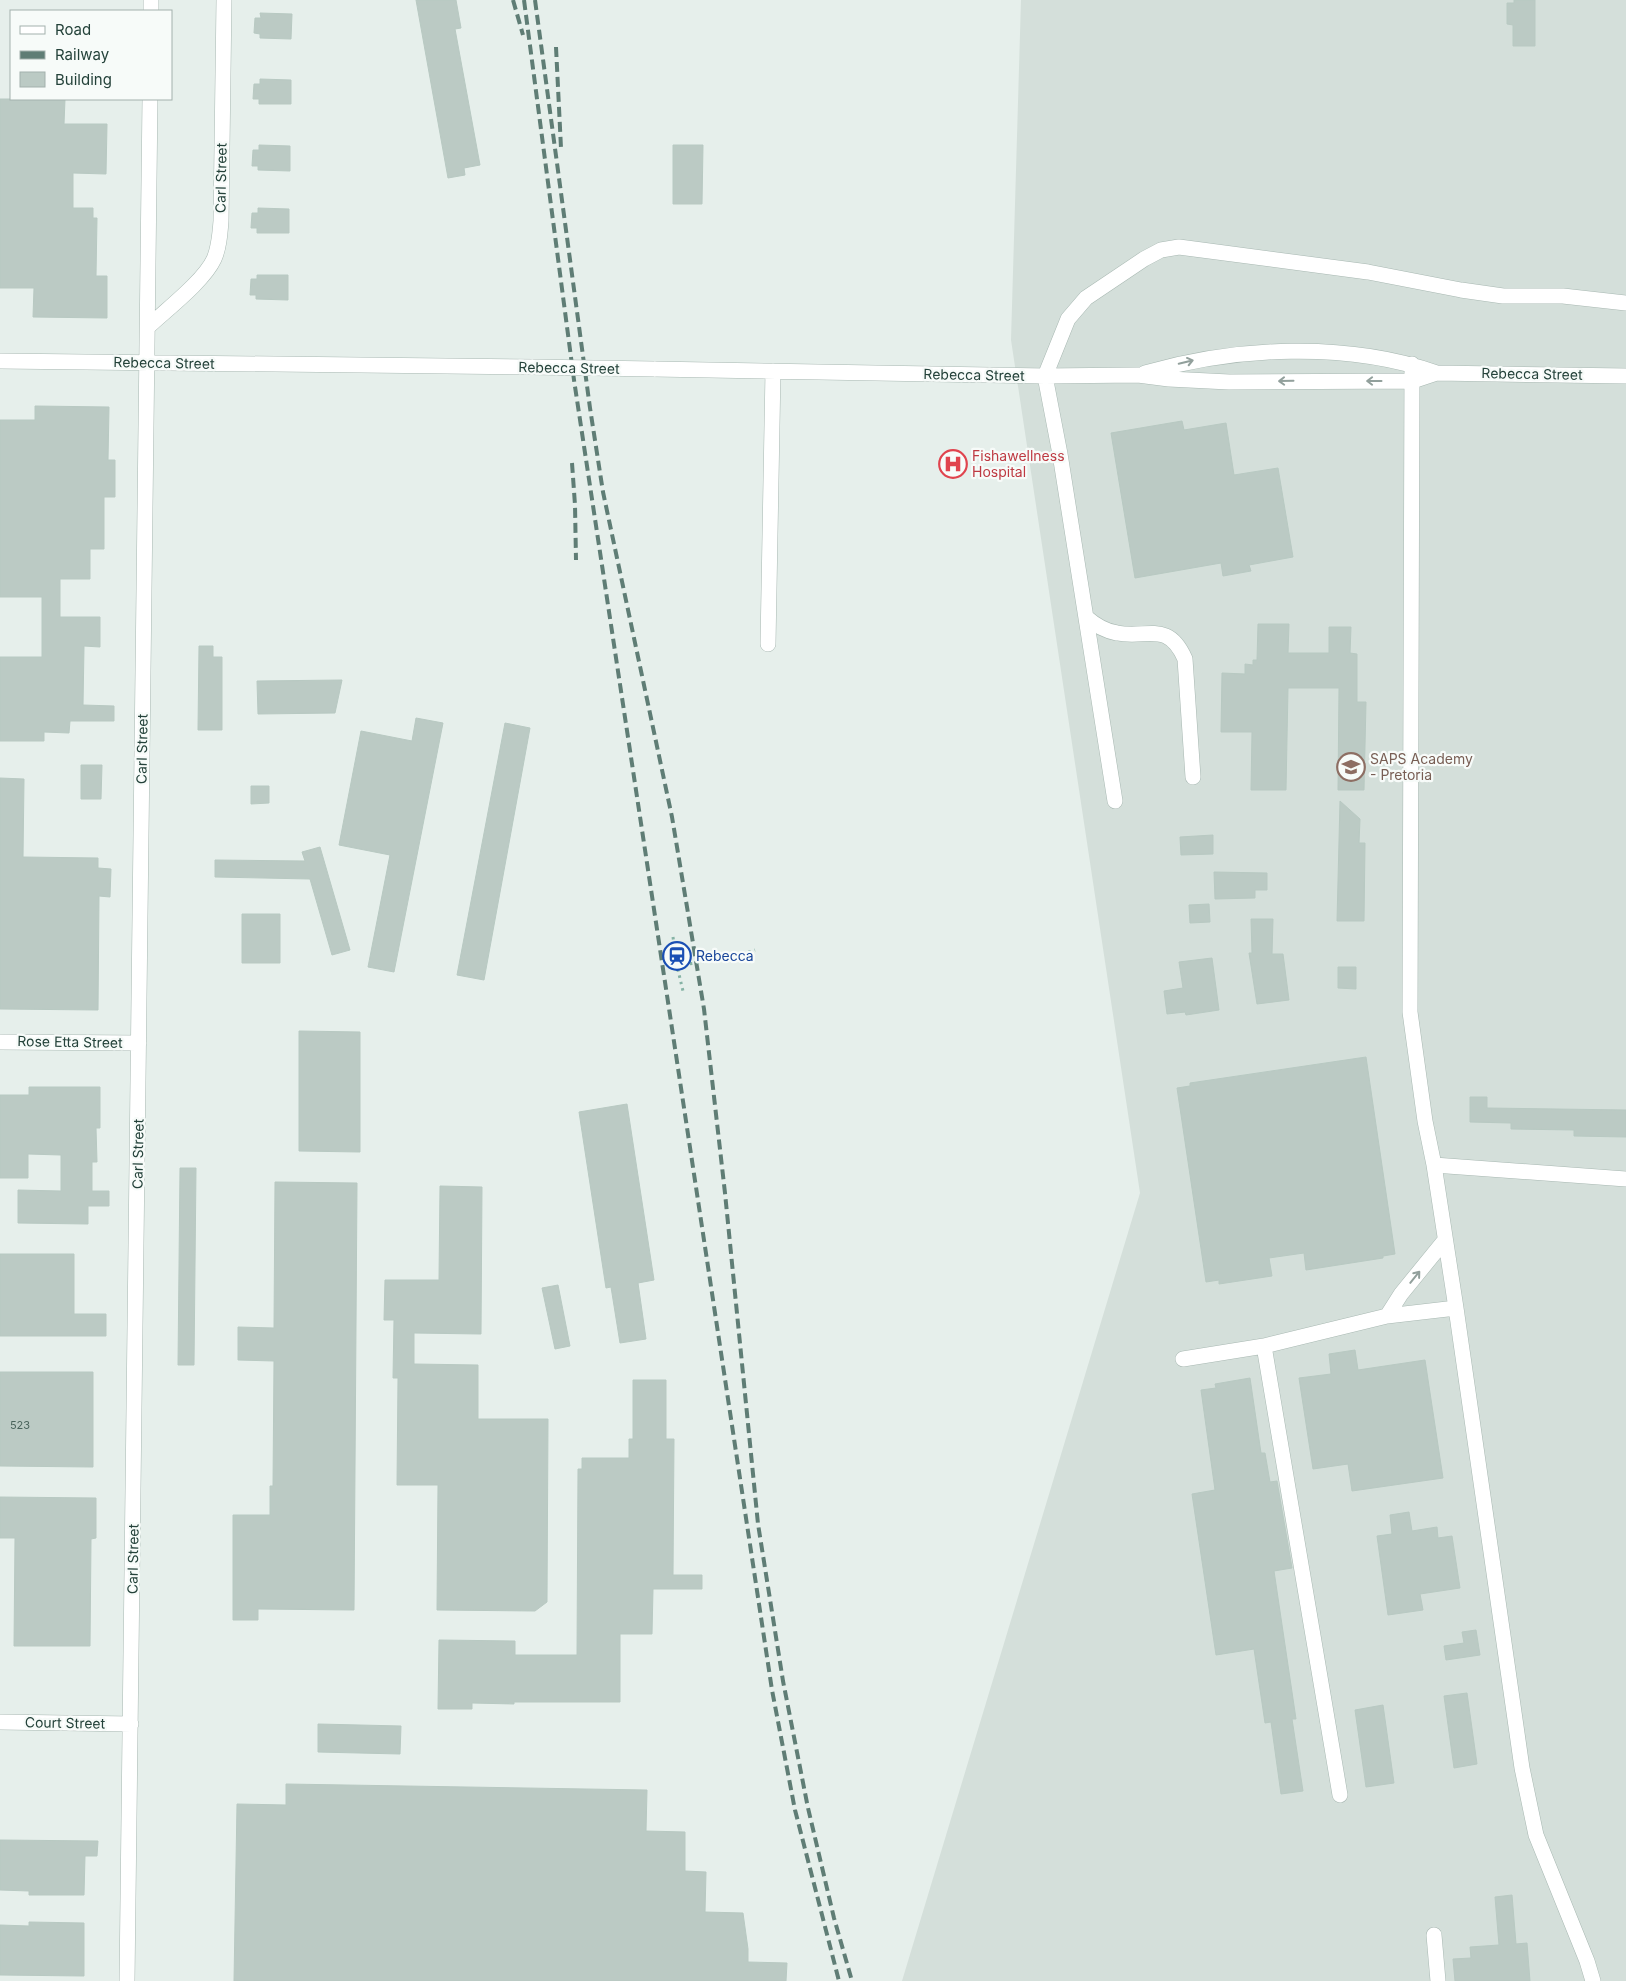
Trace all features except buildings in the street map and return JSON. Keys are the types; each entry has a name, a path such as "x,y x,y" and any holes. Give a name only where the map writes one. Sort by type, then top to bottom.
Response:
{"street":[{"name":"Carl Street","path":"148,327 205,273 214,258 218,246 221,221 224,0"},
{"name":"Carl Street","path":"127,1981 150,100"},
{"path":"1115,801 1046,376 1068,319 1086,298 1144,259 1161,250 1179,247 1368,272 1461,290 1495,294 1564,296 1626,303"},
{"name":"Rebecca Street","path":"1138,375 1196,360 1270,352 1336,353 1412,364 1437,373"},
{"name":"Rebecca Street","path":"0,361 533,367 1046,376 1138,375 1169,379 1229,382 1412,381 1437,373 1626,376"},
{"path":"1412,364 1410,1002 1425,1121 1434,1165 1456,1308 1529,1808 1536,1835 1593,1981"},
{"path":"768,644 773,371"},
{"path":"1086,617 1096,625 1117,633 1154,632 1161,634 1176,643 1181,650 1185,659 1193,777"},
{"name":"Rose Etta Street","path":"0,1042 139,1043"},
{"path":"1434,1165 1626,1179"},
{"path":"1387,1316 1401,1294 1445,1240"},
{"path":"1183,1359 1264,1346 1387,1316 1456,1308"},
{"path":"1264,1346 1340,1795"},
{"name":"Court Street","path":"0,1722 130,1724"},
{"path":"1434,1935 1438,1981"}],"path":[{"path":"673,937 683,991"},
{"path":"677,966 736,956 756,950"}],"shaded area":[{"name":"SAPS Academy - Pretoria","path":"1021,0 1626,0 1626,1981 902,1981 1140,1193 1011,340"}],"railway":[{"path":"513,0 523,35"},
{"path":"524,0 574,380 772,1690 795,1810 839,1981"},
{"path":"535,0 603,492 672,817 704,1009 725,1193 758,1524 783,1681 808,1808 834,1918 852,1981"},
{"path":"556,47 561,148"},
{"path":"572,463 576,560"}],"place":[{"name":"Fishawellness Hospital","path":"953,464"},
{"name":"SAPS Academy - Pretoria","path":"1351,767"},
{"name":"Rebecca","path":"677,956"}]}
